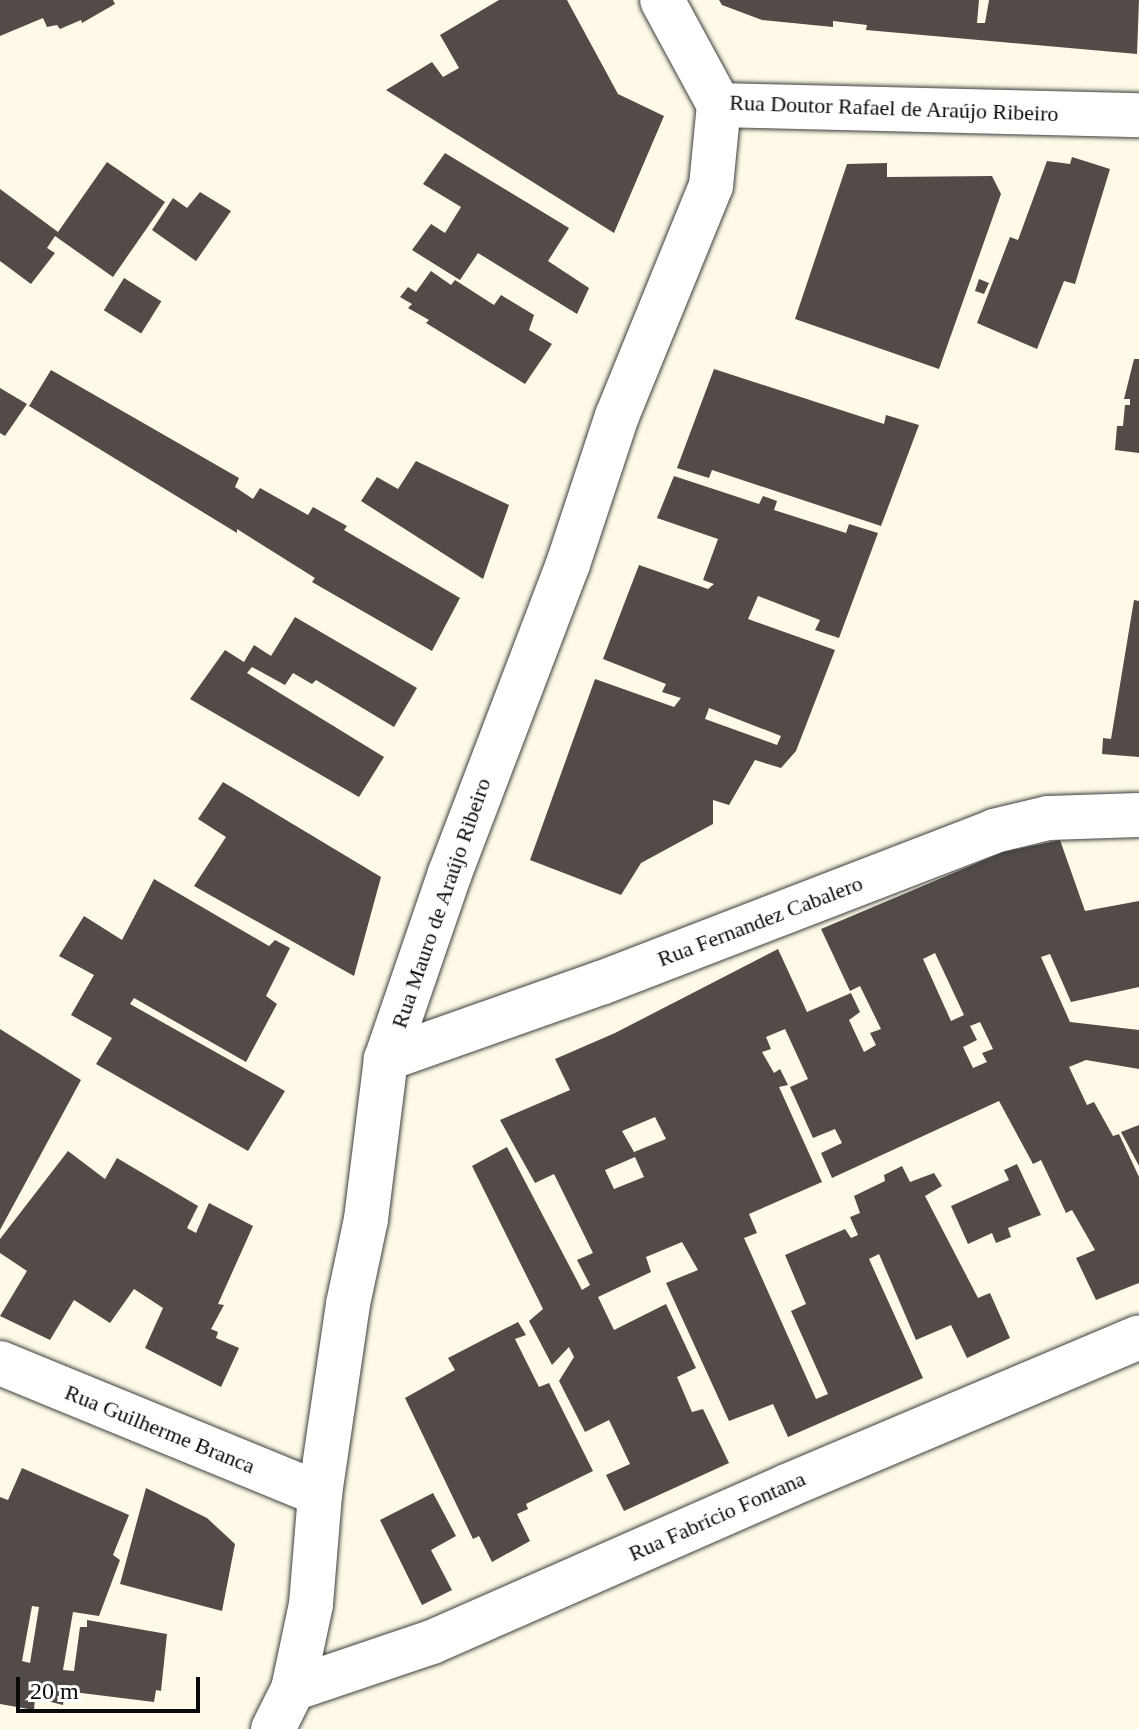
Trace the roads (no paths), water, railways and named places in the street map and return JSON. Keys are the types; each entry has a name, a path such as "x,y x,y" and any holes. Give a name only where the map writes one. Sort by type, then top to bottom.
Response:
{"street":[{"name":"Rua Doutor Rafael de Araújo Ribeiro","path":"662,0 719,105 1139,115"},
{"name":"Rua Mauro de Araújo Ribeiro","path":"273,1729 293,1689 311,1604 320,1494 348,1304 366,1219 386,1059 450,873 568,564 617,416 711,186 719,105"},
{"name":"Rua Fernandez Cabalero","path":"386,1059 601,983 994,831 1048,818 1139,815"},
{"name":"Rua Fabrício Fontana","path":"293,1689 432,1642 787,1486 1139,1337"},
{"name":"Rua Guilherme Branca","path":"0,1363 320,1494"}]}
